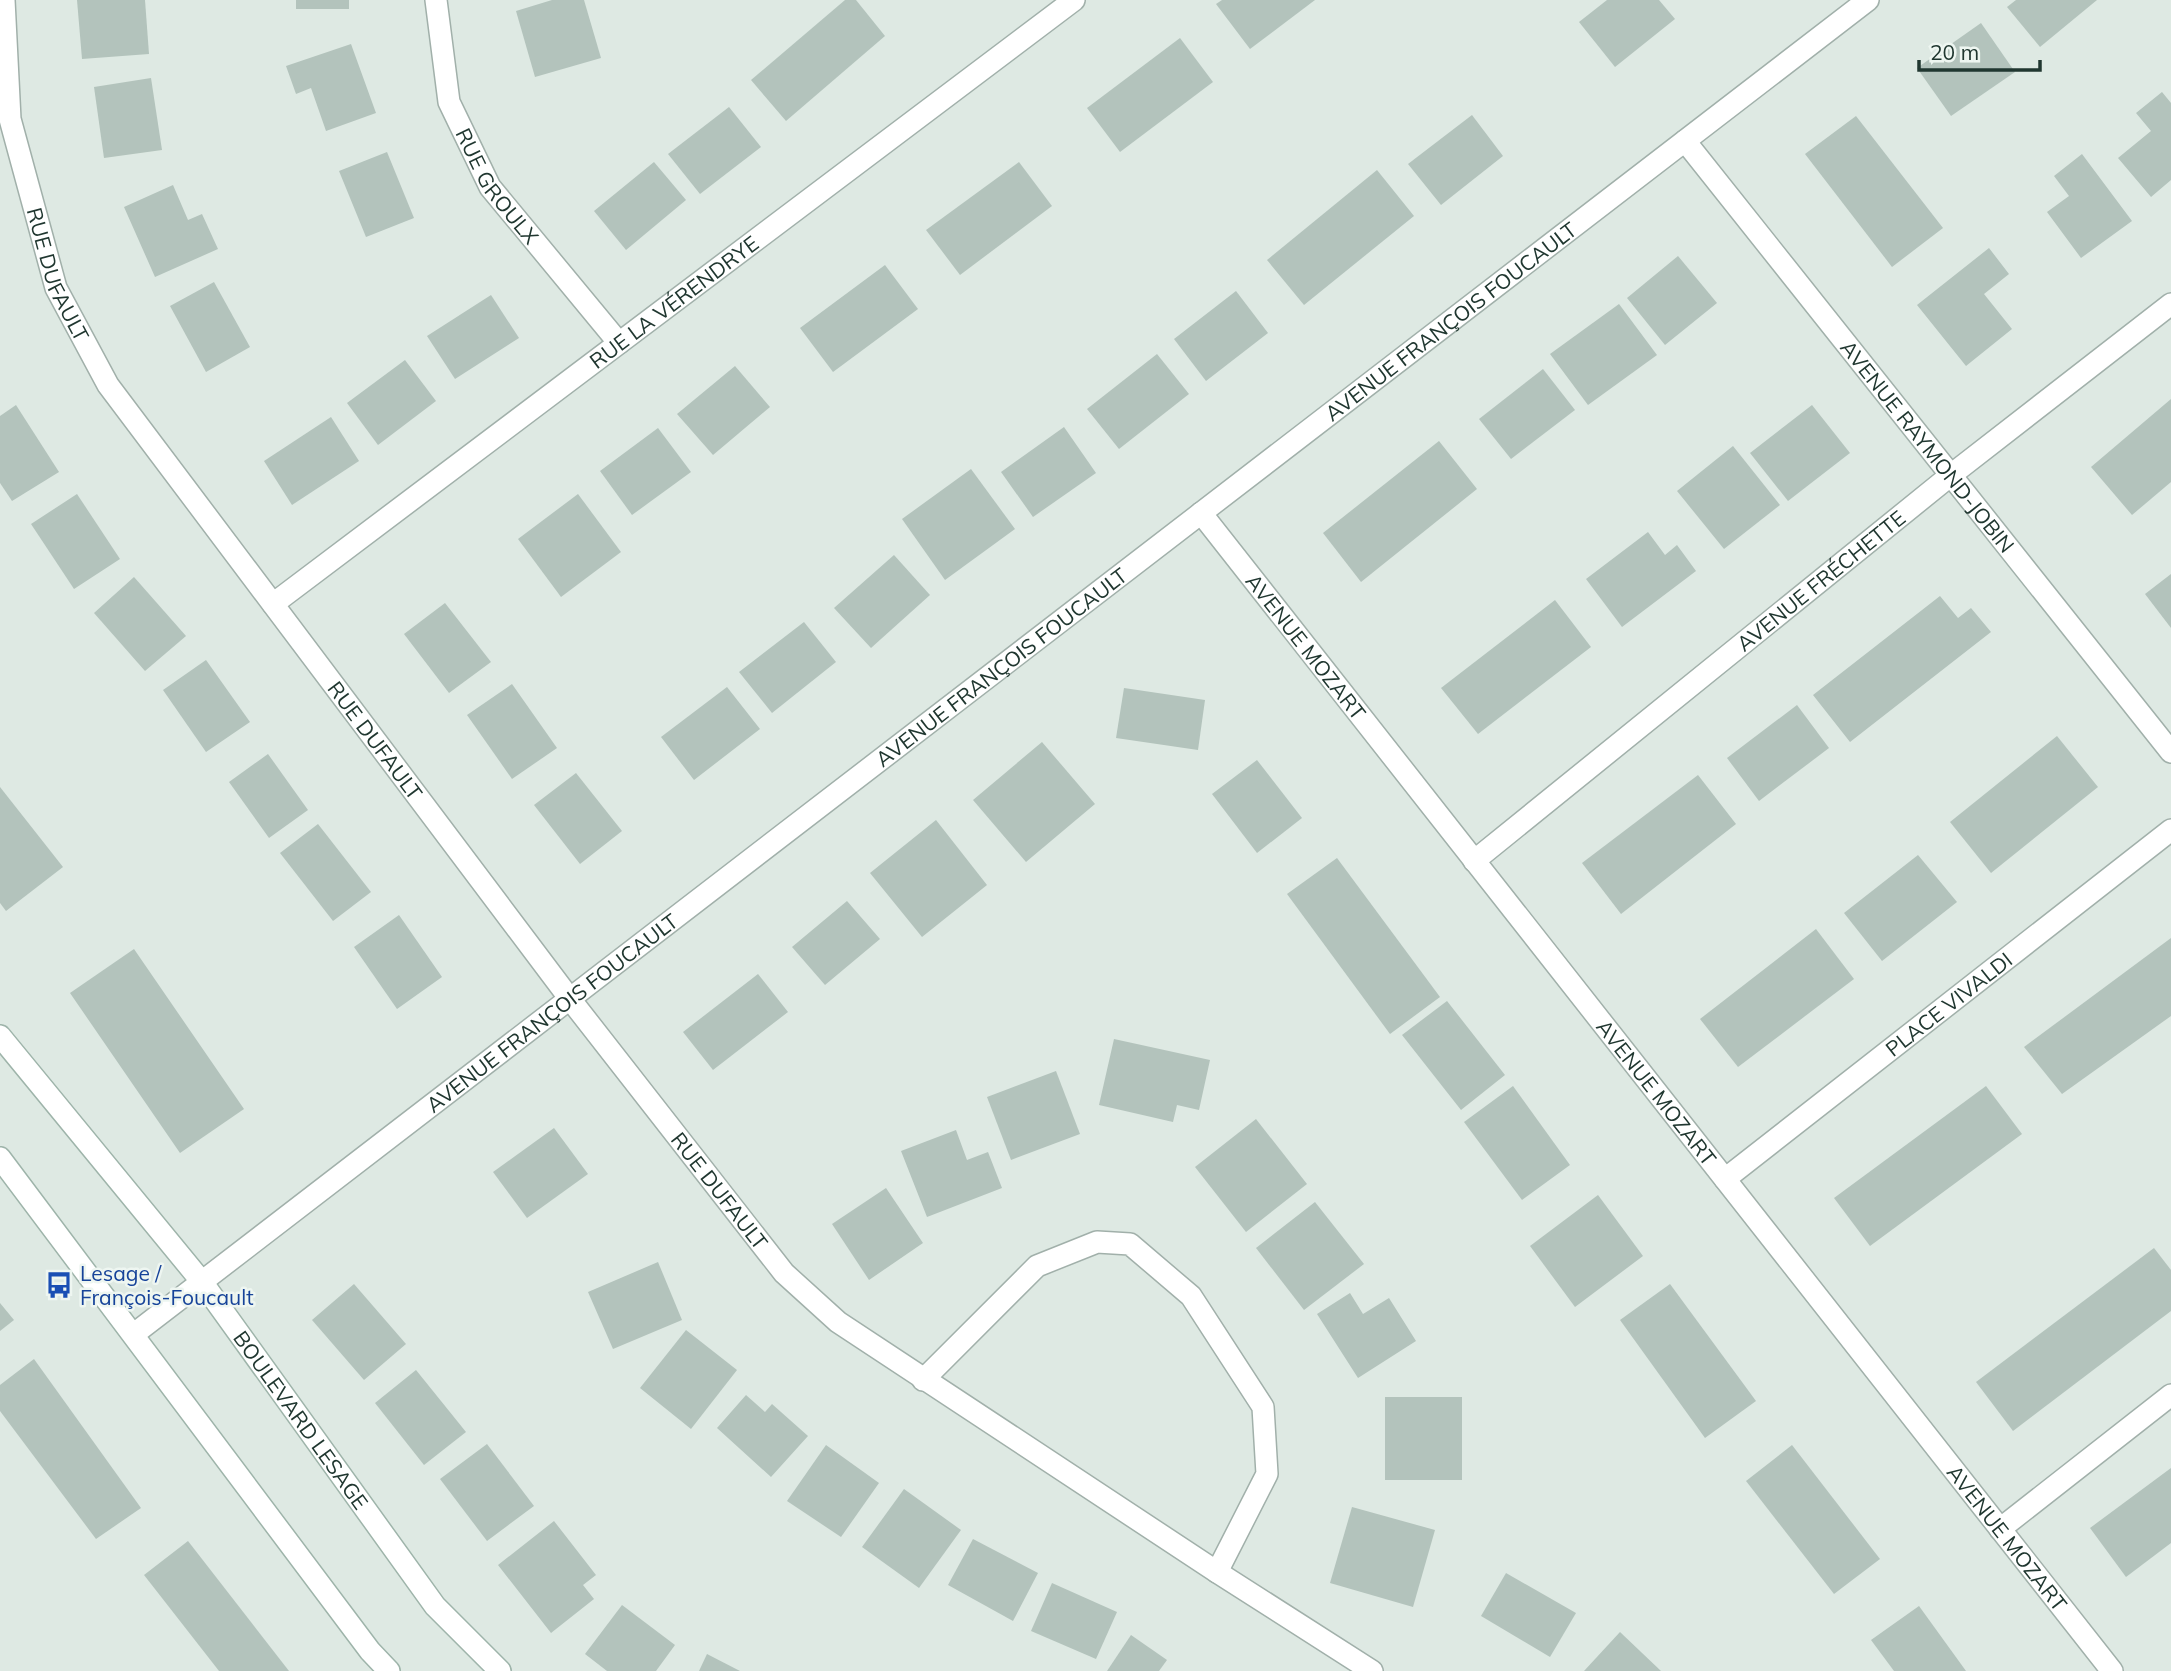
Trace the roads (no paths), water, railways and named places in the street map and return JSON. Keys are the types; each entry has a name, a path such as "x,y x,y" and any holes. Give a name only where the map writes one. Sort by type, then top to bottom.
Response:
{"street":[{"name":"RUE DUFAULT","path":"4,0 10,119 56,288 108,385 570,999 784,1273 838,1322 923,1380 1372,1671"},
{"name":"RUE GROULX","path":"436,0 449,102 490,187 619,343"},
{"name":"RUE LA VÉRENDRYE","path":"273,604 1074,0"},
{"name":"AVENUE FRANÇOIS FOUCAULT","path":"134,1334 1868,0"},
{"name":"AVENUE RAYMOND-JOBIN","path":"1685,141 2171,752"},
{"name":"AVENUE FRÉCHETTE","path":"1474,860 1951,475 2171,304"},
{"name":"AVENUE MOZART","path":"1201,513 2112,1671"},
{"name":"PLACE VIVALDI","path":"1725,1179 2171,830"},
{"name":"BOULEVARD LESAGE","path":"0,1036 202,1282 435,1606 500,1671"},
{"path":"0,1158 370,1651 389,1671"},
{"path":"923,1380 1037,1266 1097,1242 1130,1244 1191,1296 1263,1407 1267,1474 1217,1572"},
{"path":"2000,1529 2171,1395"}],"place":[{"name":"Lesage / François-Foucault","path":"59,1285"}]}
